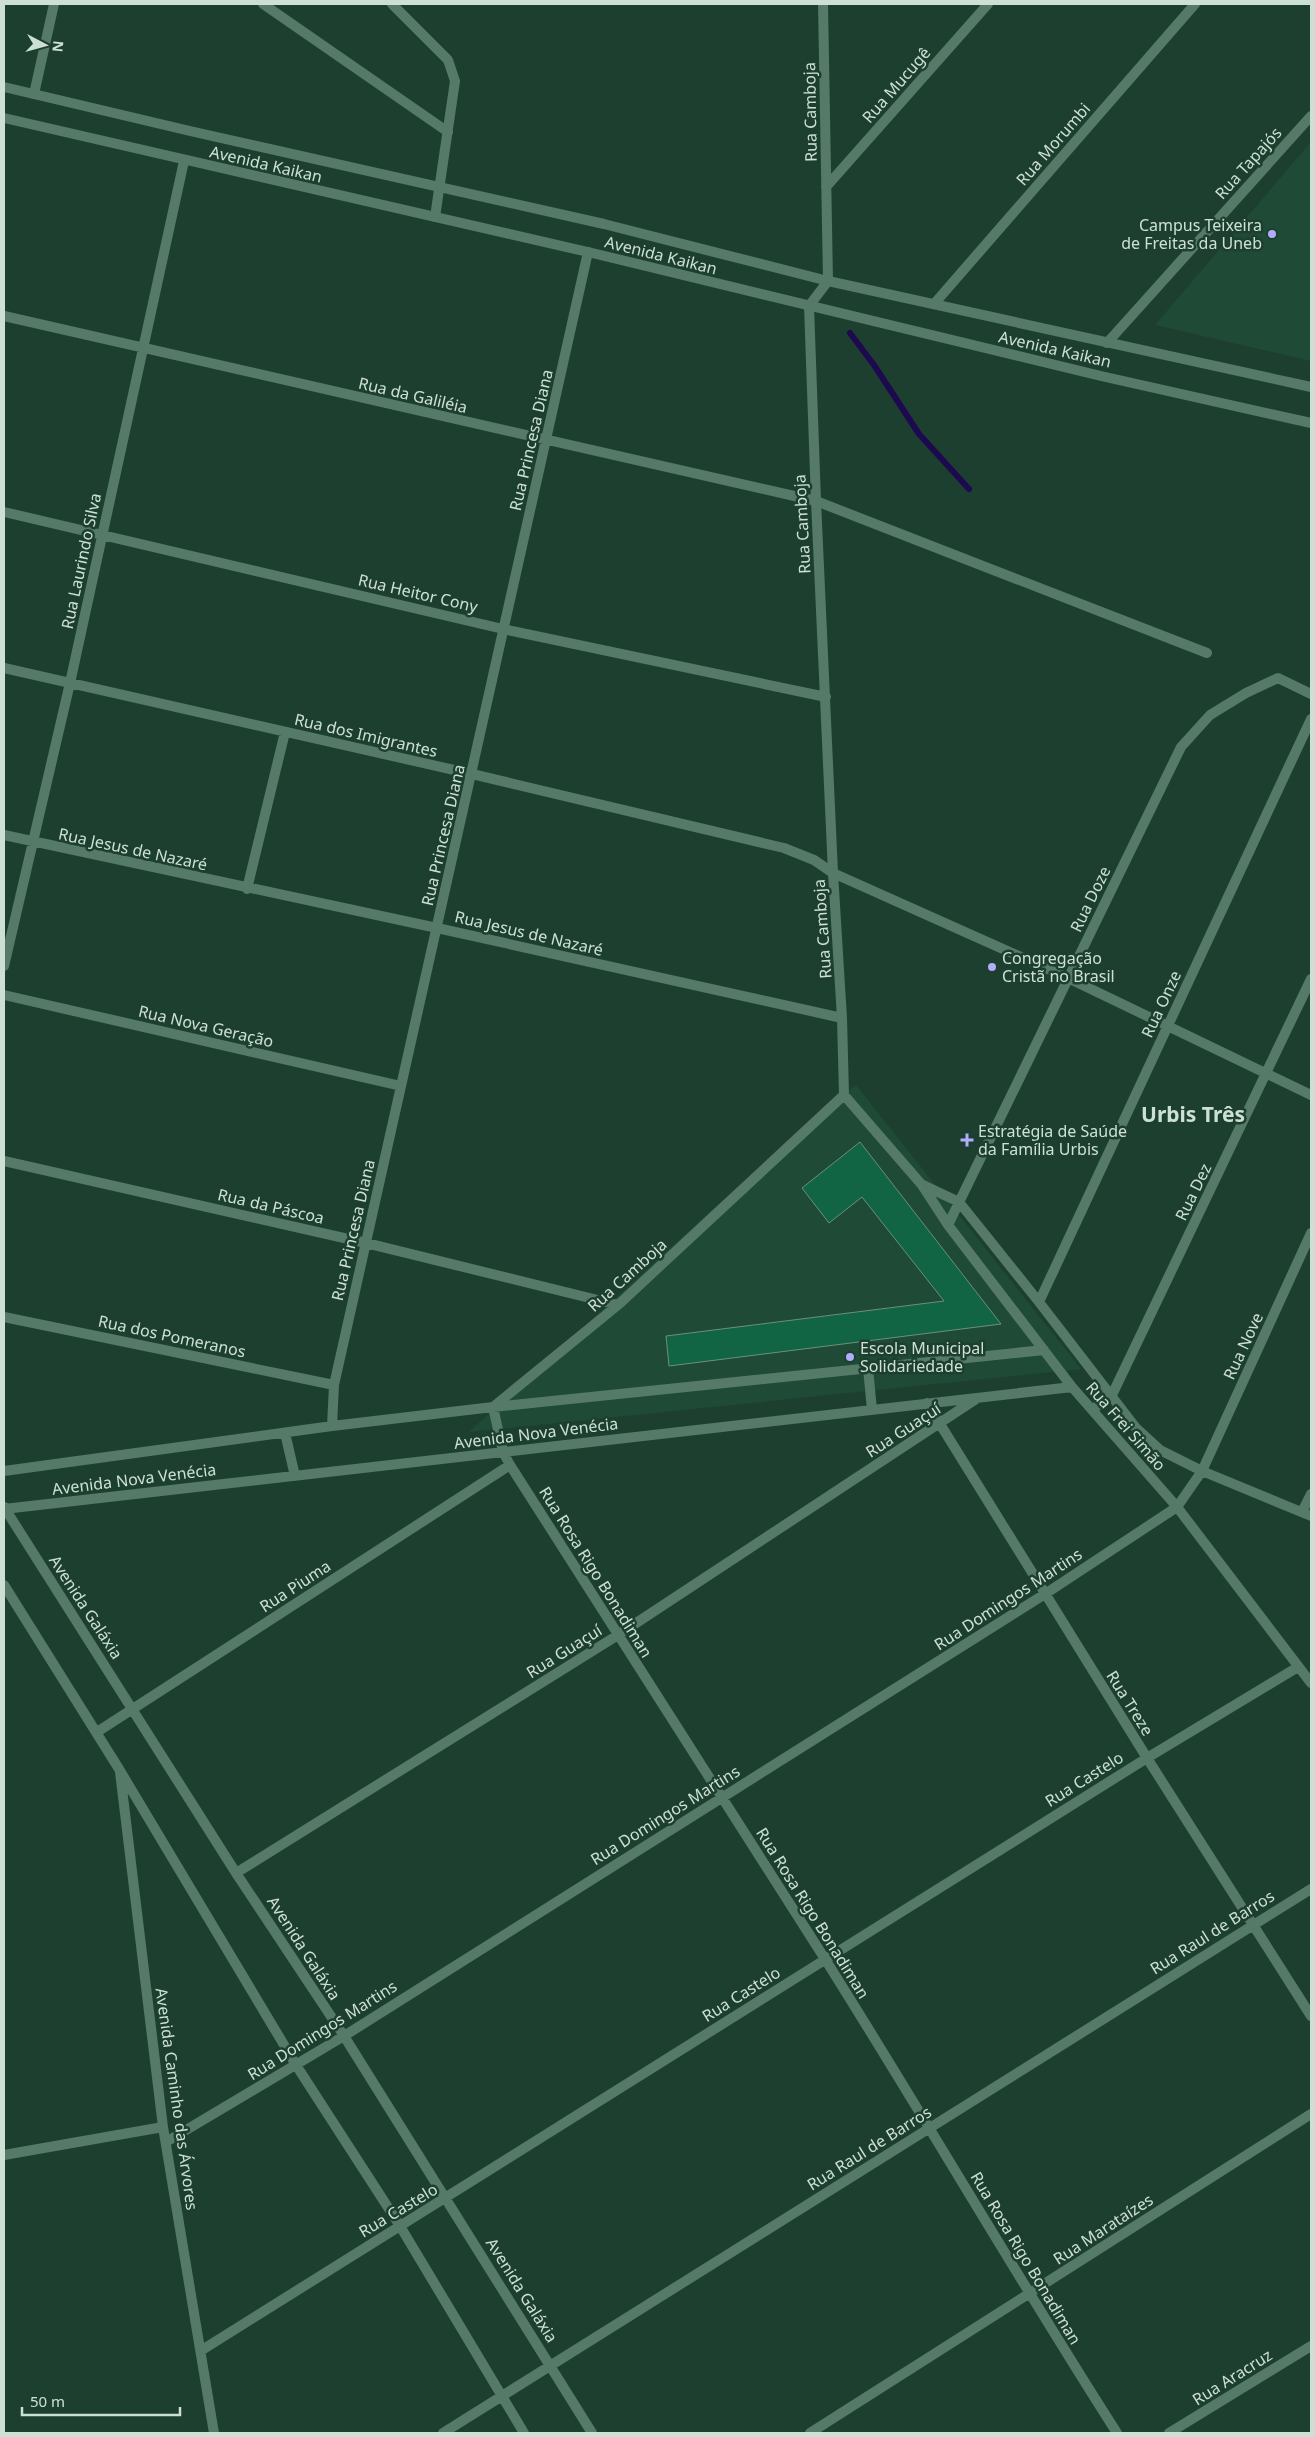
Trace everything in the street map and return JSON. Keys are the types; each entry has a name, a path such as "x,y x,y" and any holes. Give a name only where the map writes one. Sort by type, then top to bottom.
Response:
{"street":[{"path":"34,94 54,4"},
{"path":"263,4 448,132"},
{"path":"392,4 448,60 456,81 435,218"},
{"name":"Rua Camboja","path":"823,4 828,281"},
{"name":"Rua Mucugê","path":"826,187 988,4"},
{"name":"Rua Morumbi","path":"934,304 1196,4"},
{"name":"Avenida Kaikan","path":"4,87 604,224 828,281 1311,387"},
{"name":"Rua Tapajós","path":"1107,343 1311,116"},
{"name":"Avenida Kaikan","path":"4,118 588,252 1101,376 1311,423"},
{"name":"Rua Laurindo Silva","path":"4,966 70,683 184,160"},
{"name":"Rua Princesa Diana","path":"332,1426 334,1385 588,252"},
{"path":"809,306 828,281"},
{"name":"Rua Camboja","path":"493,1407 618,1305 844,1095 842,1018 833,873 816,501 809,306"},
{"name":"Rua da Galiléia","path":"4,316 144,347 546,442 816,501 1207,653"},
{"name":"Rua Heitor Cony","path":"4,512 503,628 826,697"},
{"name":"Rua dos Imigrantes","path":"4,668 472,774 784,848 814,860 833,873 1167,1024 1311,1095"},
{"name":"Rua Doze","path":"948,1225 1181,746 1210,715 1246,693 1278,678 1311,694"},
{"name":"Rua Onze","path":"1039,1302 1167,1024 1311,719"},
{"path":"247,889 285,732"},
{"name":"Rua Jesus de Nazaré","path":"4,835 247,889 437,928 842,1018"},
{"name":"Rua Dez","path":"1092,1410 1112,1395 1311,979"},
{"name":"Rua Nova Geração","path":"4,995 401,1086"},
{"name":"Rua Frei Simão","path":"844,1095 922,1185 948,1225 1072,1387 1177,1507 1311,1683"},
{"name":"Rua da Páscoa","path":"4,1161 366,1243 618,1305"},
{"name":"Rua Frei Simão","path":"922,1185 959,1202 1112,1395"},
{"name":"Rua Nove","path":"1177,1507 1202,1471 1311,1233"},
{"name":"Rua dos Pomeranos","path":"4,1317 334,1385"},
{"name":"Avenida Nova Venécia","path":"4,1471 332,1426 493,1407 1044,1350"},
{"path":"868,1368 872,1410"},
{"name":"Avenida Nova Venécia","path":"4,1508 1072,1387"},
{"path":"1112,1395 1136,1428 1160,1450 1202,1471 1307,1514 1311,1494"},
{"name":"Rua Guaçuí","path":"236,1873 618,1634 978,1398"},
{"name":"Rua Treze","path":"927,1403 1146,1758 1311,2016"},
{"name":"Rua Rosa Rigo Bonadiman","path":"493,1407 503,1452 510,1465 825,1959 930,2127 1028,2295 1117,2433"},
{"path":"285,1433 294,1476"},
{"name":"Rua Piuma","path":"97,1732 510,1465"},
{"name":"Rua Domingos Martins","path":"166,2142 344,2036 1045,1594 1177,1507"},
{"name":"Avenida Galáxia","path":"4,1508 133,1708 236,1873 344,2036 592,2433"},
{"path":"4,1585 97,1732 296,2065 400,2226 501,2398 524,2433"},
{"name":"Rua Castelo","path":"202,2350 1146,1758 1298,1667"},
{"name":"Avenida Caminho das Árvores","path":"119,1769 163,2127 202,2350 214,2433"},
{"name":"Rua Raul de Barros","path":"443,2433 1311,1889"},
{"name":"Rua Marataízes","path":"810,2433 1311,2114"},
{"path":"4,2155 163,2127"},
{"name":"Rua Aracruz","path":"1169,2433 1311,2346"}],"shaded area":[{"name":"Campus Teixeira de Freitas da Uneb","path":"1311,142 1311,361 1155,325"},
{"path":"856,1085 1081,1369 469,1432 727,1196"}],"building":[{"path":"860,1142 1001,1324 669,1366 666,1336 944,1301 862,1197 829,1223 802,1188"}],"waterway":[{"path":"850,333 874,365 919,434 969,489"}],"place":[{"name":"Campus Teixeira de Freitas da Uneb","path":"1272,234"},
{"name":"Congregação Cristã no Brasil","path":"992,967"},
{"name":"Estratégia de Saúde da Família Urbis","path":"967,1140"},
{"name":"Escola Municipal Solidariedade","path":"850,1357"}],"district":[{"name":"Urbis Três","path":"1193,1114"}]}
